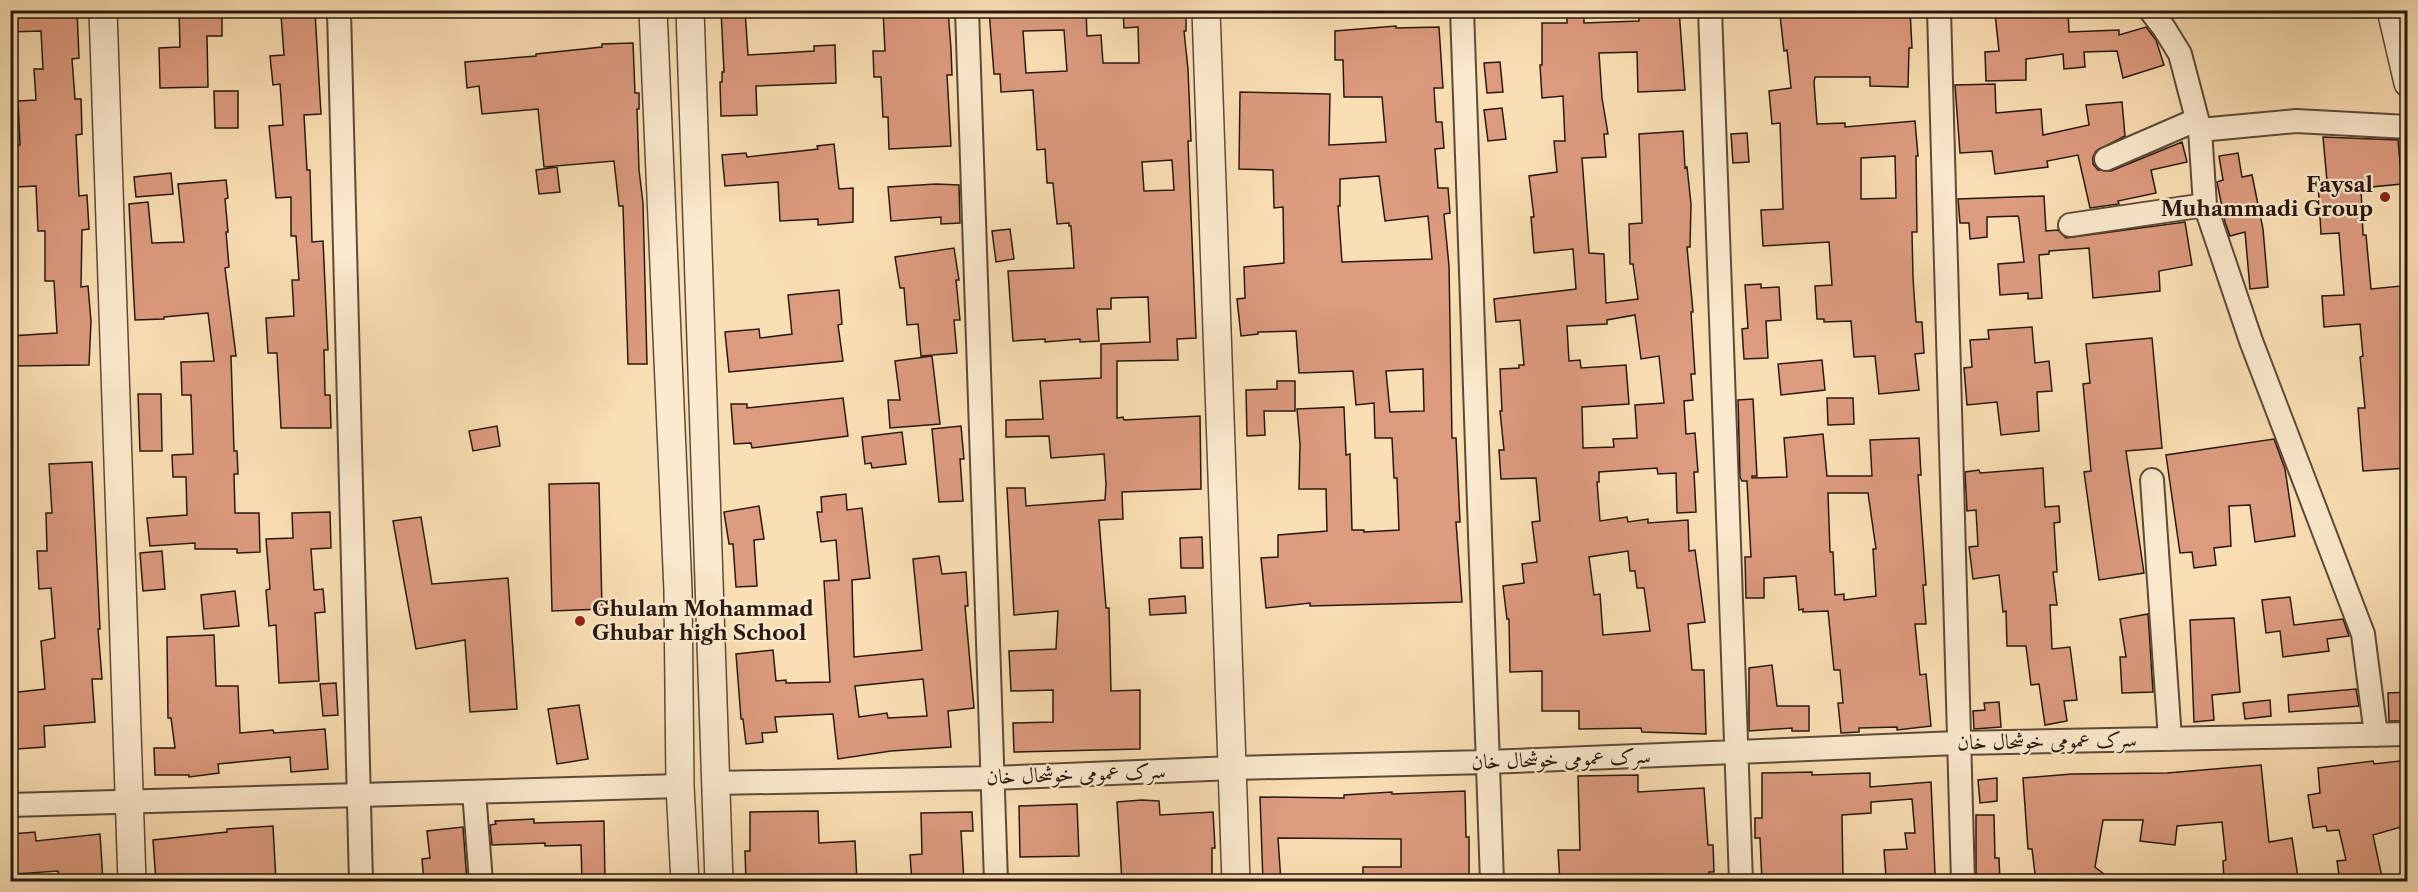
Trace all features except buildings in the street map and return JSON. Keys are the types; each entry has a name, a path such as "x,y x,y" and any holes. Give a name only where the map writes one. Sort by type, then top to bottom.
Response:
{"street":[{"path":"103,10 132,882"},
{"path":"339,10 362,882"},
{"path":"653,10 678,591 685,882"},
{"path":"690,10 719,882"},
{"path":"967,10 996,882"},
{"path":"1206,10 1236,882"},
{"path":"1462,10 1492,882"},
{"path":"1710,10 1741,882"},
{"path":"1939,10 1963,882"},
{"path":"2150,10 2180,54 2198,125 2205,205 2251,341 2363,634 2376,735"},
{"path":"2391,10 2408,83"},
{"path":"2106,159 2198,125 2296,121 2408,127"},
{"path":"2070,225 2205,205"},
{"path":"2152,480 2170,739"},
{"path":"678,591 710,591"},
{"name":"سرک عمومی خوشحال خان","path":"715,783 994,778 1233,768 1487,762 1958,742 2408,734"},
{"path":"10,805 681,786"},
{"path":"474,792 481,882"}],"place":[{"name":"Faysal Muhammadi Group","path":"2385,197"},
{"name":"Ghulam Mohammad Ghubar high School","path":"580,621"}]}
